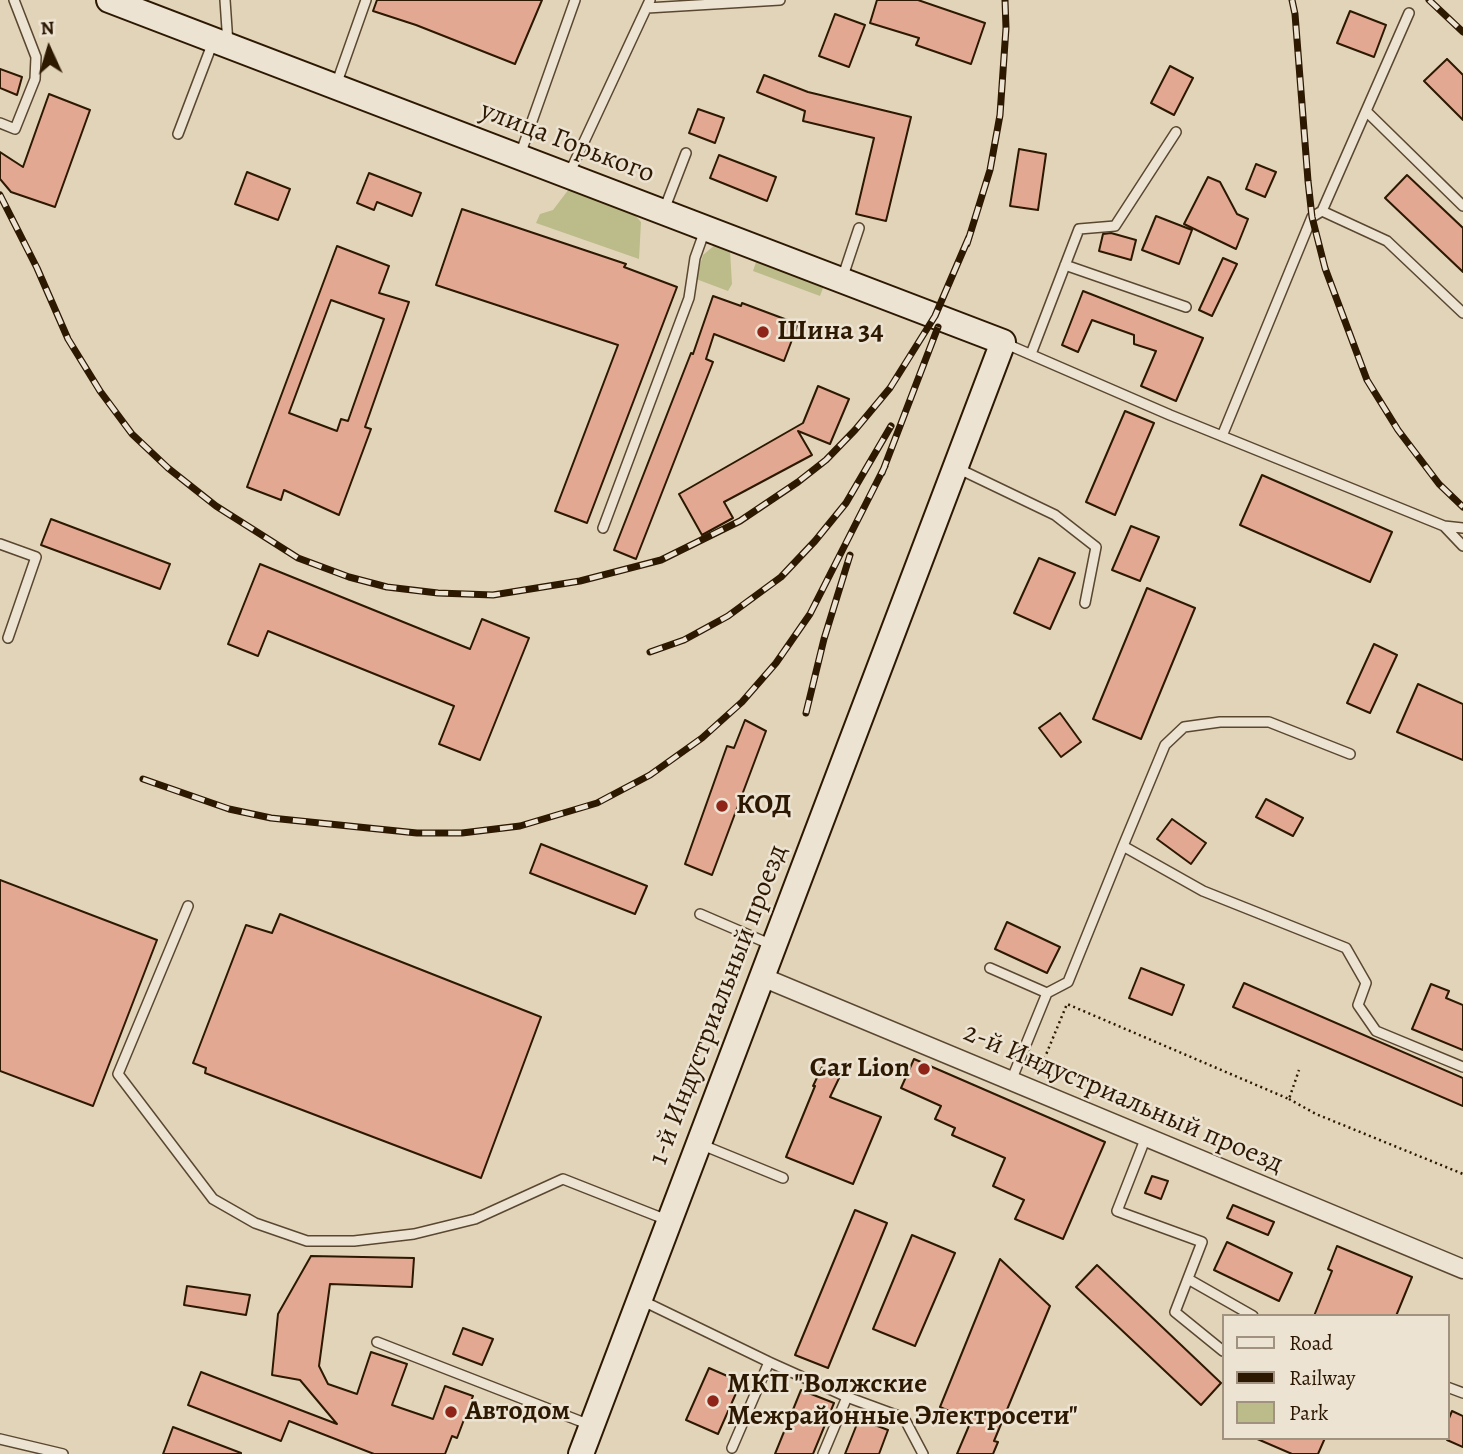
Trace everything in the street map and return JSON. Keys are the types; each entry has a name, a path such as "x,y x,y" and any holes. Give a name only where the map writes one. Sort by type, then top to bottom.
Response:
{"street":[{"name":"улица Горького","path":"114,1 1003,342"},
{"name":"1-й Индустриальный проезд","path":"581,1454 1003,342"},
{"name":"2-й Индустриальный проезд","path":"762,977 1463,1269"}],"lane":[{"path":"0,123 15,129 35,79 36,57 14,0"},
{"path":"178,134 221,43 225,0"},
{"path":"336,86 366,0"},
{"path":"520,157 575,0"},
{"path":"569,176 648,4 780,0"},
{"path":"1222,436 1312,217 1322,211 1409,13"},
{"path":"1366,111 1463,206"},
{"path":"1031,354 1079,229 1115,226 1176,132"},
{"path":"663,212 686,153"},
{"path":"1322,211 1387,241 1463,313"},
{"path":"603,528 689,299 695,258 705,228"},
{"path":"841,280 859,228"},
{"path":"1065,265 1186,307"},
{"path":"1003,342 1222,436 1444,526 1463,528"},
{"path":"956,468 1055,515 1096,547 1085,603"},
{"path":"1444,526 1463,545"},
{"path":"0,544 36,557 8,638"},
{"path":"1011,1081 1046,993 1068,982 1165,745 1184,727 1220,722 1269,722 1350,754"},
{"path":"1123,846 1202,891 1346,948 1366,983 1358,1005 1376,1031 1463,1067"},
{"path":"188,906 118,1074 213,1199 254,1223 307,1241 354,1241 414,1234 475,1219 564,1179 669,1221"},
{"path":"700,914 774,946"},
{"path":"990,968 1046,993"},
{"path":"1146,1137 1117,1211 1202,1242 1175,1312 1222,1350"},
{"path":"699,1143 783,1178"},
{"path":"1188,1279 1249,1314"},
{"path":"639,1300 847,1397 904,1418 923,1454"},
{"path":"377,1342 592,1426"},
{"path":"732,1448 769,1362"},
{"path":"823,1454 847,1397"},
{"path":"0,1439 62,1454"}],"path":[{"path":"1031,1090 1067,1004 1289,1099 1315,1114 1463,1174"},
{"path":"1289,1099 1299,1070"}],"green space":[{"path":"569,189 631,211 641,222 639,259 536,223 540,214 553,210"},
{"path":"716,244 730,251 732,284 728,291 696,279 703,255"},
{"path":"758,256 826,280 820,296 753,271"}],"building":[{"path":"377,0 542,0 515,64 373,11"},
{"path":"877,0 918,0 985,23 971,64 916,45 919,38 870,23"},
{"path":"1350,11 1386,25 1374,57 1337,43"},
{"path":"835,14 865,25 849,67 819,56"},
{"path":"1447,59 1463,75 1463,120 1424,81"},
{"path":"1170,66 1193,78 1174,115 1151,103"},
{"path":"0,69 22,77 17,95 0,88"},
{"path":"764,75 808,92 911,117 886,221 856,214 874,138 803,121 805,111 757,92"},
{"path":"49,94 90,110 55,207 11,192 0,179 0,152 23,167"},
{"path":"698,109 724,118 715,143 689,133"},
{"path":"1019,149 1046,154 1038,210 1010,206"},
{"path":"719,155 776,177 767,201 710,178"},
{"path":"1256,164 1276,172 1265,197 1246,189"},
{"path":"247,172 290,189 278,220 235,204"},
{"path":"369,173 421,193 412,216 377,202 374,210 357,203"},
{"path":"1407,175 1463,228 1463,272 1385,198"},
{"path":"1208,177 1220,182 1237,214 1248,219 1236,249 1184,224"},
{"path":"462,209 626,264 624,267 677,287 587,523 555,511 618,345 436,285"},
{"path":"1156,216 1192,230 1179,264 1142,250"},
{"path":"1111,233 1136,240 1131,260 1099,251 1103,234"},
{"path":"337,246 389,266 379,293 409,302 365,427 371,429 339,515 284,490 281,500 247,487","holes":["331,300 384,319 348,421 341,419 337,431 289,413"]},
{"path":"1223,258 1237,264 1212,316 1199,310"},
{"path":"1083,291 1203,338 1176,401 1141,386 1156,351 1134,344 1134,335 1092,320 1078,352 1062,345"},
{"path":"713,296 741,306 742,303 798,324 784,361 714,334 706,359 713,362 636,559 614,550 691,353 693,354"},
{"path":"818,386 849,399 830,444 798,431 812,455 724,502 733,518 702,535 679,494 803,423"},
{"path":"1125,411 1154,423 1115,515 1086,502"},
{"path":"1262,475 1392,532 1370,582 1240,525"},
{"path":"51,519 170,564 160,589 41,545"},
{"path":"1131,526 1159,537 1140,581 1112,570"},
{"path":"1039,558 1075,573 1050,629 1014,613"},
{"path":"260,564 470,649 482,619 529,638 480,760 439,744 454,706 268,631 258,656 228,644"},
{"path":"1147,588 1195,608 1141,739 1093,719"},
{"path":"1374,644 1397,655 1370,713 1347,703"},
{"path":"1418,684 1463,704 1463,760 1397,732"},
{"path":"1060,713 1081,742 1061,757 1039,728"},
{"name":"КОД","path":"745,720 766,731 712,875 685,864 727,746 734,748"},
{"path":"1266,799 1303,818 1293,836 1256,817"},
{"path":"1172,819 1206,843 1191,864 1157,839"},
{"path":"541,844 647,886 635,914 530,873"},
{"path":"0,880 157,940 93,1106 0,1071"},
{"path":"280,914 541,1017 481,1178 205,1073 206,1068 193,1063 246,925 272,933"},
{"path":"1007,922 1060,947 1047,973 995,949"},
{"path":"1141,968 1184,985 1172,1015 1129,998"},
{"path":"1244,983 1463,1078 1463,1106 1233,1007"},
{"path":"1431,984 1449,991 1446,998 1463,1005 1463,1050 1412,1029"},
{"path":"914,1059 1105,1142 1063,1239 1015,1219 1024,1200 993,1186 1005,1158 952,1135 955,1128 935,1119 941,1106 901,1088"},
{"path":"824,1063 842,1072 830,1097 881,1117 853,1184 786,1157"},
{"path":"1152,1176 1168,1181 1161,1199 1145,1193"},
{"path":"1233,1205 1274,1222 1268,1235 1227,1218"},
{"path":"855,1210 887,1223 828,1368 795,1355"},
{"path":"912,1235 955,1253 915,1346 873,1329"},
{"path":"1227,1242 1292,1273 1279,1301 1214,1270"},
{"path":"1337,1246 1412,1277 1397,1314 1315,1314 1332,1271 1328,1269"},
{"path":"311,1256 414,1258 412,1287 330,1284 319,1366 328,1384 357,1394 371,1352 407,1364 392,1405 433,1419 445,1386 473,1396 457,1438 452,1436 445,1454 374,1454 289,1421 281,1441 188,1405 201,1372 337,1424 300,1380 272,1375 278,1314"},
{"path":"1000,1259 1050,1306 994,1441 998,1442 993,1454 957,1454 971,1421 940,1407"},
{"path":"1097,1265 1221,1383 1201,1405 1076,1287"},
{"path":"187,1286 250,1295 246,1315 184,1305"},
{"path":"463,1328 493,1339 482,1365 453,1354"},
{"name":"МКП \"Волжские Межрайонные Электросети\"","path":"709,1368 741,1382 718,1434 686,1420"},
{"path":"801,1390 834,1403 813,1454 775,1454"},
{"path":"1452,1411 1463,1416 1463,1447 1447,1440"},
{"path":"859,1419 888,1430 879,1454 845,1454"},
{"path":"173,1427 241,1453 241,1454 163,1454"},
{"path":"1260,1440 1324,1440 1318,1454 1292,1454"}],"railway":[{"path":"967,244 990,170 1000,115 1006,28 1005,0"},
{"path":"1292,0 1312,217 1325,268 1367,380 1398,430 1439,484 1463,507"},
{"path":"1429,0 1463,32"},
{"path":"0,195 37,268 68,339 100,391 132,434 168,468 216,506 298,558 349,577 387,587 438,593 493,595 580,581 661,560 740,521 826,460 890,388 935,316 969,237"},
{"path":"882,473 938,327"},
{"path":"650,652 684,640 728,616 781,577 846,503 891,426"},
{"path":"143,779 229,809 271,818 417,833 462,833 520,826 597,803 650,775 702,738 742,702 776,663 810,614 885,466"},
{"path":"806,713 824,639 850,555"}],"place":[{"name":"Шина 34","path":"763,332"},
{"name":"КОД","path":"722,806"},
{"name":"Car Lion","path":"924,1069"},
{"name":"МКП \"Волжские Межрайонные Электросети\"","path":"713,1401"},
{"name":"Автодом","path":"451,1412"}]}
